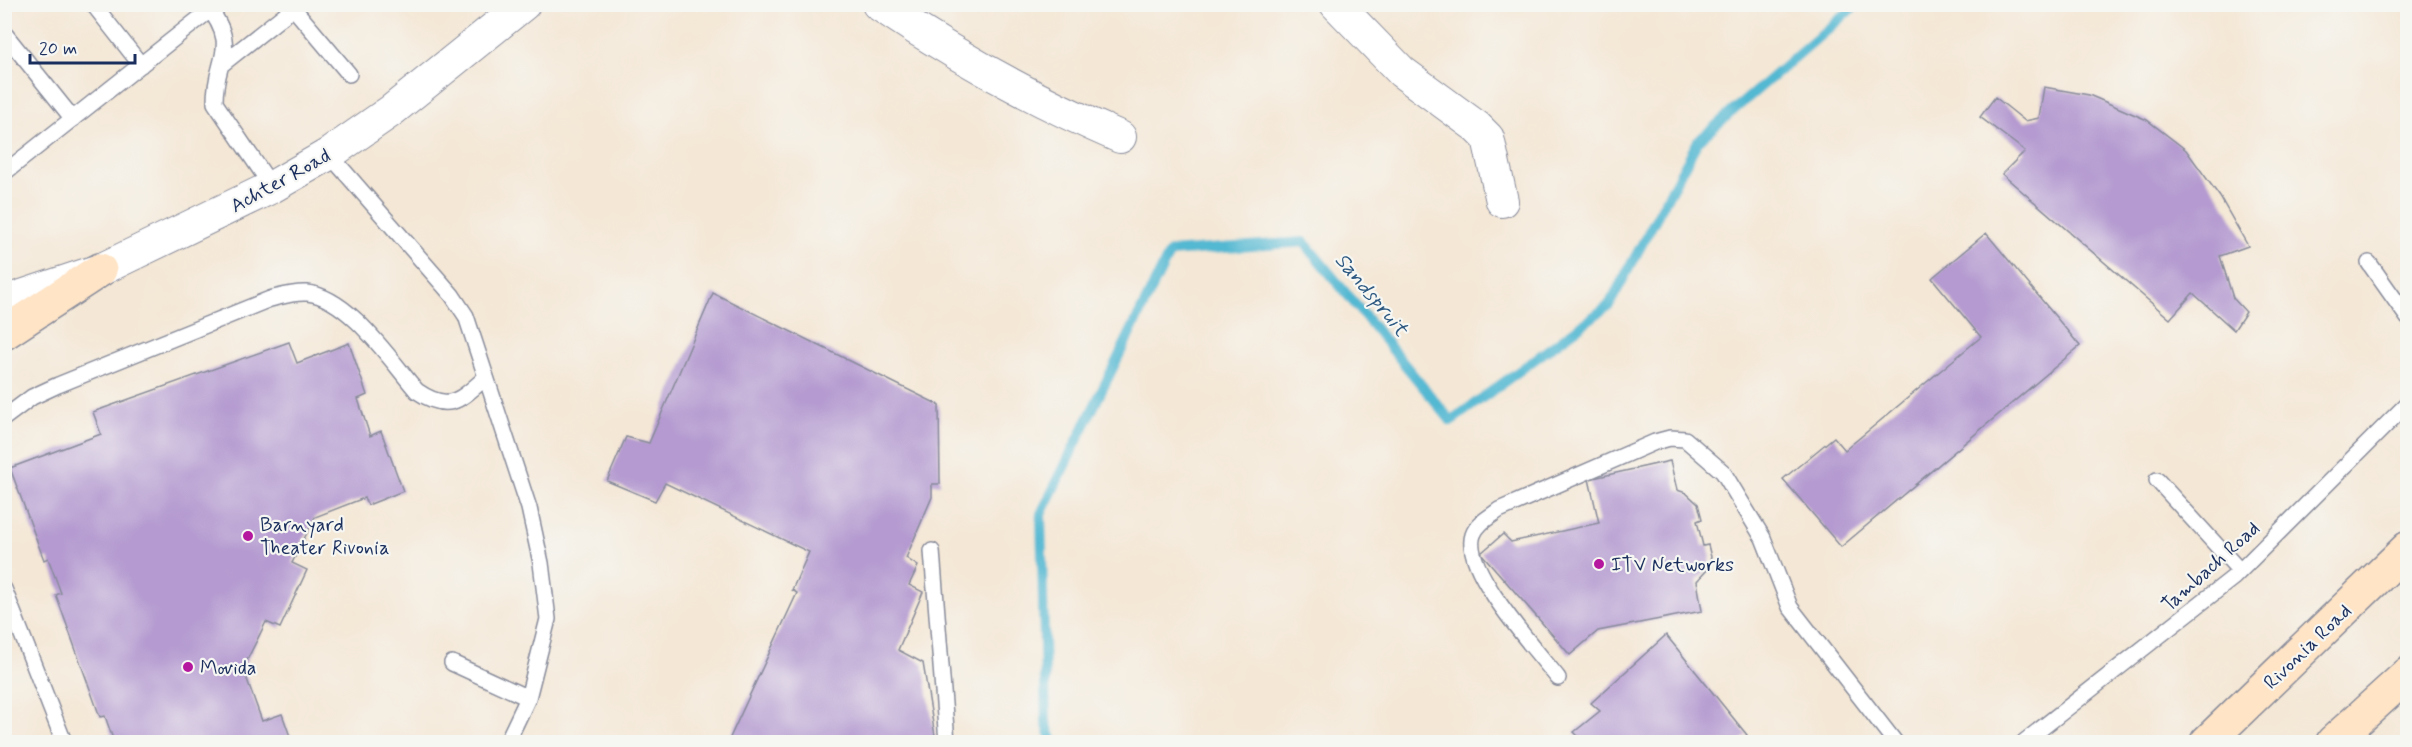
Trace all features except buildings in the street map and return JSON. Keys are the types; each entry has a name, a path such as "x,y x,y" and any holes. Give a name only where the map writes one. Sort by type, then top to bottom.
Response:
{"main road":[{"path":"4,333 100,270"},
{"name":"Rivonia Road","path":"2206,742 2408,548"},
{"path":"2333,742 2403,679"}],"street":[{"name":"Achter Road","path":"4,302 100,270 272,187 329,154 391,111 524,4"},
{"path":"878,4 976,68 1054,109 1120,137"},
{"path":"1336,4 1402,72 1477,127 1488,138 1502,201"}],"lane":[{"path":"93,4 141,65"},
{"path":"221,65 292,6 349,74"},
{"path":"4,173 141,65 208,7 226,44 215,103 272,187"},
{"path":"4,33 73,119"},
{"path":"329,154 452,295 466,316 516,466 541,563 548,619 528,698 507,742"},
{"path":"2369,263 2408,318"},
{"path":"4,418 32,397 58,385 270,299 294,293 308,293 324,297 345,310 417,391 428,399 450,403 460,399 485,378"},
{"name":"Tambach Road","path":"2024,742 2159,639 2240,571 2408,403"},
{"path":"1558,678 1481,578 1472,547 1473,535 1480,523 1499,510 1655,442 1670,438 1685,439 1723,472 1763,538 1790,607 1895,742"},
{"path":"2157,480 2240,571"},
{"path":"932,551 947,742"},
{"path":"4,589 64,742"},
{"path":"452,663 528,698"}],"waterway":[{"name":"Sandspruit","path":"1053,742 1046,723 1041,514 1170,252 1304,242 1451,421 1609,305 1698,141 1857,4"}],"place":[{"name":"Barnyard Theater Rivonia","path":"248,536"},
{"name":"ITV Networks","path":"1599,564"},
{"name":"Movida","path":"188,667"}]}
